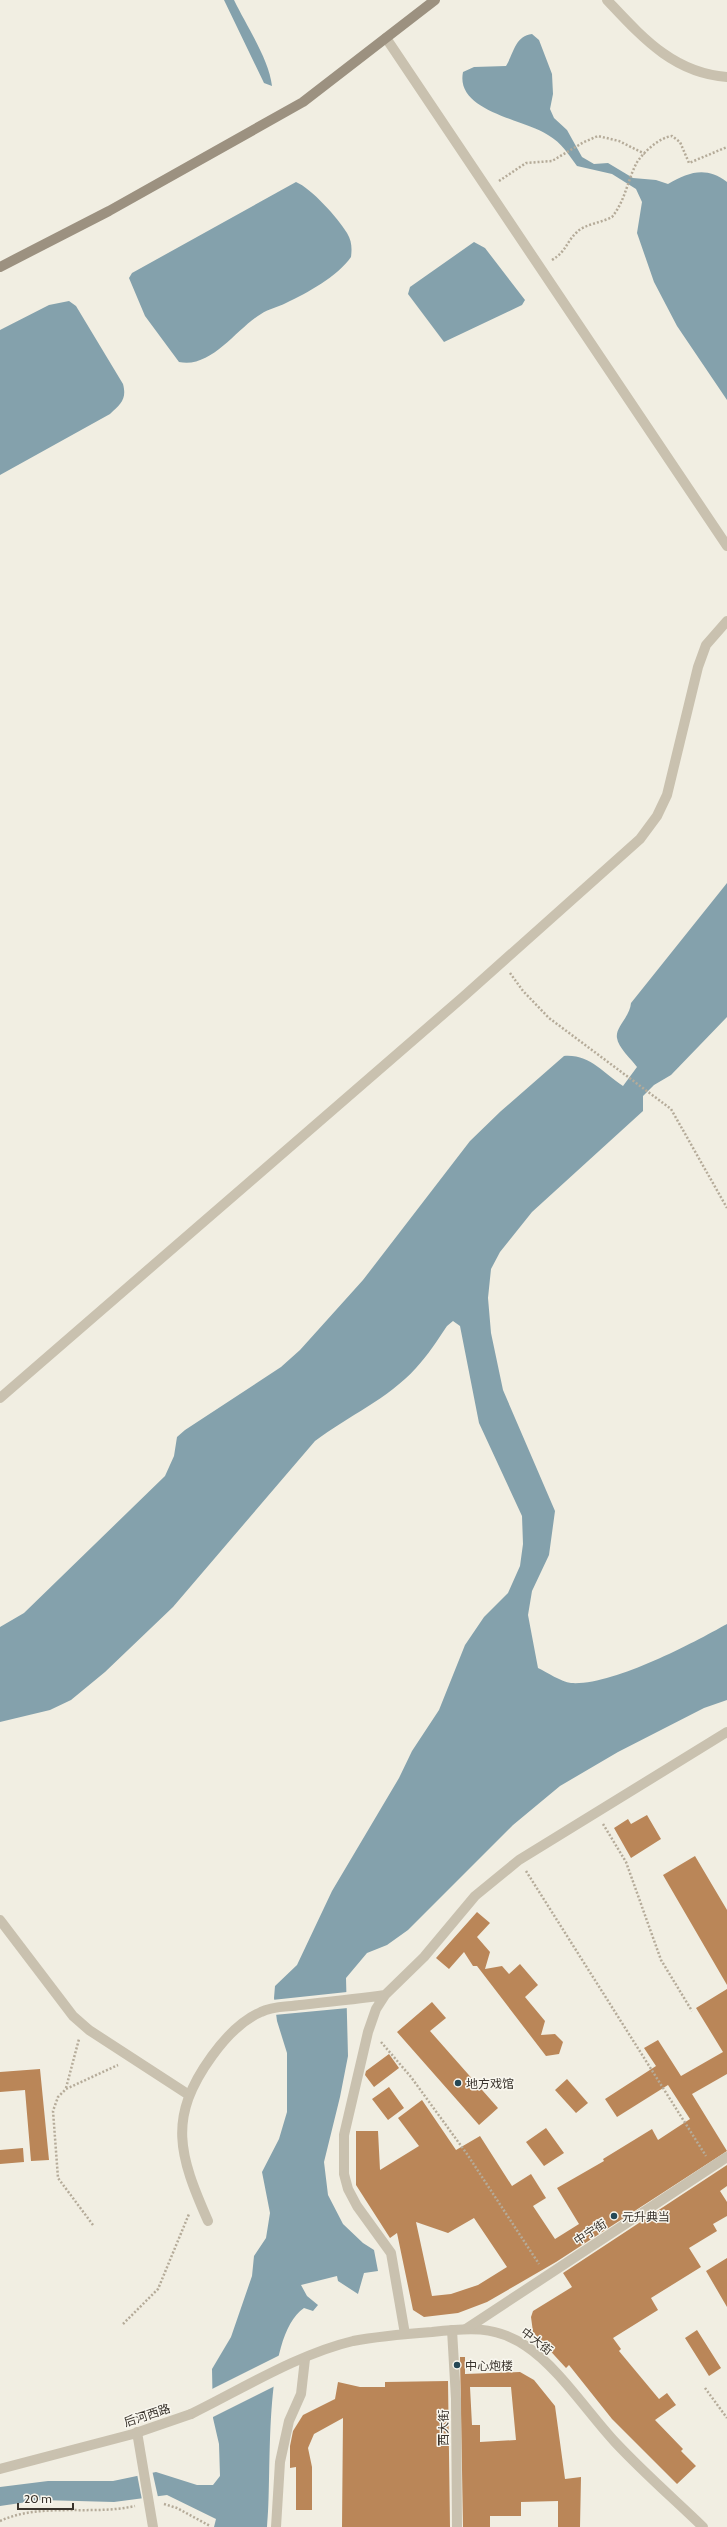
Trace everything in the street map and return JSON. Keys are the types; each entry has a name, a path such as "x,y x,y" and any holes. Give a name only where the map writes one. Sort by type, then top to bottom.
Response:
{"main road":[{"path":"0,267 109,210 303,102 435,0"}],"street":[{"path":"607,0 644,40 677,64 714,76 727,77"},
{"path":"386,38 727,546"},
{"path":"0,1398 502,962 640,839 657,816 667,795 698,667 706,645 727,621"},
{"path":"405,2334 391,2252 357,2206 348,2190 344,2174 344,2135 368,2032 376,2009 385,1995 424,1957 475,1896 519,1860 727,1732"},
{"path":"0,1920 73,2016 83,2025 189,2095"},
{"path":"208,2221 197,2196 183,2154 181,2130 189,2095 199,2074 227,2035 246,2020 270,2009 385,1995"},
{"name":"中宁街","path":"466,2329 727,2157"},
{"name":"中大街","path":"293,2364 305,2358 352,2342 405,2334 466,2329 493,2330 506,2334 527,2346 546,2364 616,2442 703,2527"},
{"name":"西大街","path":"452,2330 456,2399 457,2527"},
{"path":"276,2527 280,2462 289,2421 301,2394 305,2358"},
{"name":"后河西路","path":"0,2469 137,2432 191,2414 293,2364"},
{"path":"137,2432 153,2527"}],"path":[{"path":"487,189 526,163 552,160 598,136 609,138 645,154"},
{"path":"541,268 563,253 576,232 584,227 612,217 626,195 634,167 645,154 666,136 672,136 680,142 689,163 727,147"},
{"path":"502,962 524,991 549,1018 671,1108 727,1208"},
{"path":"597,1812 626,1862 661,1960 692,2011"},
{"path":"519,1860 712,2167"},
{"path":"66,2089 83,2025"},
{"path":"368,2032 387,2047 458,2142 547,2276"},
{"path":"94,2225 58,2178 53,2111 58,2097 66,2089 132,2058"},
{"path":"123,2324 158,2289 197,2196"},
{"path":"705,2388 727,2418"},
{"path":"0,2521 13,2515 32,2511 122,2509 149,2503 161,2503 177,2508 210,2526"}],"water":[{"path":"224,0 234,0 262,54 272,86 264,83"},
{"path":"532,34 539,40 552,74 553,94 550,109 554,118 567,130 582,157 594,164 608,163 633,178 656,180 668,184 683,176 698,172 705,172 719,177 727,182 727,400 677,326 654,282 637,233 642,202 636,189 612,174 577,166 553,138 537,129 493,112 480,105 469,96 463,85 463,72 474,67 506,66 518,42 526,35"},
{"path":"296,182 309,190 331,212 343,227 351,242 351,257 330,278 286,303 261,314 212,354 202,360 191,363 179,362 145,316 129,278 132,273"},
{"path":"474,242 485,248 525,300 522,305 444,342 408,294 410,287"},
{"path":"69,301 76,306 123,384 124,397 120,404 110,414 0,475 0,330 49,305"},
{"path":"727,883 727,1017 671,1075 654,1085 643,1096 643,1111 532,1212 500,1252 491,1269 488,1298 491,1333 503,1390 555,1511 549,1555 532,1591 528,1615 538,1668 559,1679 571,1683 588,1682 608,1678 651,1662 727,1624 727,1700 704,1708 618,1752 560,1786 513,1825 408,1930 387,1945 367,1953 346,1978 348,2056 340,2097 324,2162 328,2195 343,2224 363,2243 374,2250 378,2271 364,2273 358,2294 338,2281 337,2276 301,2285 307,2296 318,2305 313,2311 304,2308 290,2324 281,2347 275,2377 272,2410 267,2527 214,2527 216,2519 167,2495 114,2502 41,2500 0,2506 0,2487 48,2481 113,2481 156,2472 197,2485 213,2485 220,2476 219,2444 213,2418 212,2369 231,2337 252,2276 254,2256 266,2238 270,2213 262,2172 279,2139 287,2112 287,2053 277,2021 274,1998 275,1986 297,1965 332,1891 399,1778 412,1751 439,1710 465,1645 484,1617 508,1593 520,1566 523,1544 522,1516 479,1423 460,1326 453,1321 447,1326 432,1348 405,1379 380,1398 315,1441 173,1607 105,1672 71,1700 50,1710 0,1722 0,1627 24,1613 165,1476 174,1456 177,1437 185,1430 281,1367 300,1350 363,1280 470,1141 501,1111 564,1056 573,1056 589,1061 623,1086 637,1067 622,1049 617,1038 618,1030 628,1013 631,1003"}],"pier":[{"path":"347,1992 348,2008 274,2015 272,2000"},
{"path":"282,2354 277,2385 211,2418 210,2390"},
{"path":"152,2470 158,2497 142,2500 137,2474"}],"building":[{"path":"647,1815 661,1839 631,1858 614,1828 628,1819 631,1824"},
{"path":"695,1856 727,1910 727,1985 663,1875"},
{"path":"477,1912 490,1923 477,1937 490,1952 485,1969 502,1966 509,1974 520,1964 538,1985 525,1997 545,2021 541,2035 555,2034 563,2042 559,2054 546,2056 477,1966 473,1966 464,1952 449,1969 436,1958"},
{"path":"727,1989 727,2074 692,2094 727,2151 556,2262 487,2302 458,2313 424,2317 413,2310 397,2233 390,2238 356,2185 356,2131 378,2131 380,2170 419,2146 398,2118 422,2100 456,2150 480,2136 512,2186 531,2174 546,2198 533,2206 555,2239 579,2224 557,2188 604,2161 603,2159 652,2129 658,2140 690,2119 668,2085 617,2117 605,2099 656,2066 644,2048 658,2040 681,2076 723,2052 696,2008","holes":["474,2218 507,2267 478,2285 451,2294 432,2296 416,2222 448,2233"]},
{"path":"432,2002 446,2018 430,2031 498,2108 479,2125 397,2032"},
{"path":"389,2054 399,2068 374,2087 365,2075 366,2071"},
{"path":"40,2069 49,2160 31,2161 25,2090 0,2092 0,2072"},
{"path":"567,2079 588,2103 576,2113 555,2090"},
{"path":"389,2087 404,2108 388,2120 372,2099"},
{"path":"546,2128 564,2153 544,2166 526,2142"},
{"path":"23,2148 24,2162 0,2164 0,2150"},
{"path":"727,2165 727,2186 720,2191 727,2202 727,2216 713,2224 717,2231 689,2248 701,2267 651,2298 658,2310 613,2338 621,2349 619,2351 659,2399 667,2393 676,2405 655,2420 683,2449 681,2451 696,2466 677,2484 612,2419 569,2365 566,2368 533,2332 531,2317 533,2311 572,2287 563,2273"},
{"path":"727,2258 727,2307 706,2271"},
{"path":"697,2330 721,2368 709,2376 685,2338"},
{"path":"460,2357 465,2357 465,2374 520,2372 534,2380 555,2406 565,2479 581,2477 580,2527 558,2527 558,2501 521,2502 521,2516 490,2516 490,2527 463,2527","holes":["470,2387 511,2387 516,2440 480,2442 480,2425 472,2425"]},
{"path":"448,2381 450,2527 342,2527 343,2418 314,2434 308,2448 312,2467 312,2510 296,2510 296,2467 290,2468 290,2446 293,2431 303,2415 335,2399 338,2382 360,2387 385,2387 385,2382"}],"place":[{"name":"地方戏馆","path":"458,2083"},
{"name":"元升典当","path":"614,2216"},
{"name":"中心炮楼","path":"457,2365"}]}
